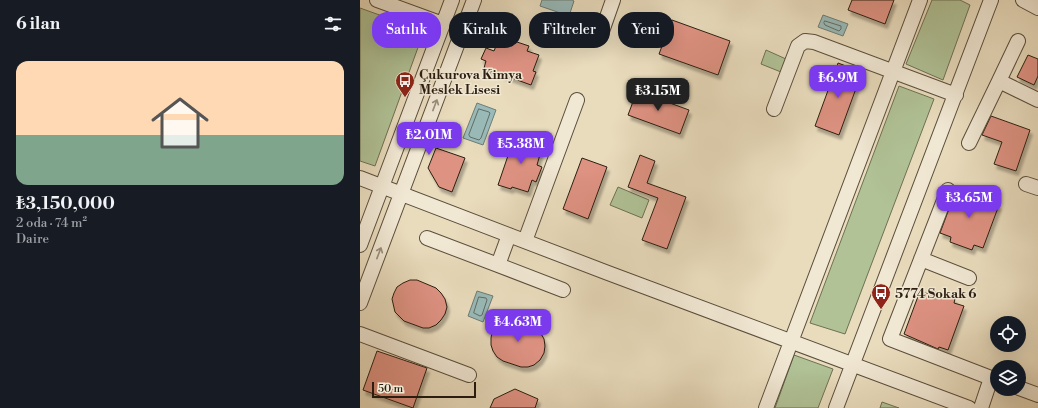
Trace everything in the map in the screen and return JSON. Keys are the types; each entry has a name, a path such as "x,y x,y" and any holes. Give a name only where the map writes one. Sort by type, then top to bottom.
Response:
{"street":[{"path":"377,0 443,24"},
{"path":"360,245 452,0"},
{"path":"360,303 474,0"},
{"path":"609,12 614,0"},
{"path":"766,408 920,0"},
{"path":"836,408 991,0"},
{"path":"1023,0 1038,8"},
{"path":"969,143 1018,40"},
{"path":"774,109 798,46 805,41 814,42 956,95"},
{"path":"999,81 1038,100"},
{"path":"525,241 577,100"},
{"path":"361,181 382,186 401,193 791,342 969,408"},
{"path":"948,190 890,339 990,377"},
{"path":"498,265 509,235"},
{"path":"427,238 563,290"},
{"path":"921,259 969,278"},
{"path":"360,334 469,375"},
{"path":"981,408 990,388"},
{"path":"1026,391 1038,395"}],"green space":[{"path":"932,0 960,0 970,5 943,80 906,64"},
{"path":"360,8 372,12 372,48 418,48 375,166 360,161"},
{"path":"766,50 786,59 781,72 761,64"},
{"path":"899,86 934,99 845,334 810,323"},
{"path":"618,187 649,200 642,218 610,205"},
{"path":"794,355 833,369 818,408 775,408"},
{"path":"882,402 899,408 880,408"}],"water":[{"path":"542,0 574,1 570,12 557,12 540,6"},
{"path":"823,15 848,24 843,36 818,27"},
{"path":"477,103 496,110 483,145 463,138"},
{"path":"477,291 493,296 483,322 468,316"}],"building":[{"path":"852,0 894,0 885,24 848,10"},
{"path":"674,21 730,41 718,75 659,54 661,48 674,48"},
{"path":"521,43 529,46 527,51 539,55 533,71 536,72 531,85 484,68 486,61 481,59 486,48 494,51 495,48 521,48"},
{"path":"1028,55 1038,59 1038,76 1034,85 1017,77"},
{"path":"838,63 862,72 839,135 815,126"},
{"path":"637,91 689,110 680,134 628,115"},
{"path":"991,116 1030,130 1016,171 994,164 1002,142 982,135"},
{"path":"522,135 534,139 531,148 541,151 537,165 542,167 536,182 532,180 528,192 512,187 511,189 498,185 514,138 520,140"},
{"path":"436,148 465,158 452,192 439,187 428,168"},
{"path":"640,155 655,161 647,183 686,197 667,249 642,240 658,198 628,187"},
{"path":"582,158 607,167 588,219 563,209"},
{"path":"956,190 966,193 967,190 990,198 989,201 999,205 983,248 974,245 972,250 950,242 951,237 940,233"},
{"path":"410,280 417,280 436,288 445,299 447,307 445,314 436,325 429,328 423,328 404,321 395,312 392,299 394,293 397,287"},
{"path":"920,291 931,295 932,291 955,299 954,303 964,306 948,350 939,347 938,349 904,334"},
{"path":"516,320 535,327 540,332 544,339 544,353 540,360 534,365 521,367 503,361 497,357 493,351 491,345 492,332 501,322"},
{"path":"377,351 427,368 413,408 363,390"},
{"path":"515,389 538,399 535,408 490,408 494,399"}],"place":[{"name":"Çukurova Kimya Meslek Lisesi","path":"405,98"},
{"name":"5774 Sokak 6","path":"881,310"}]}
